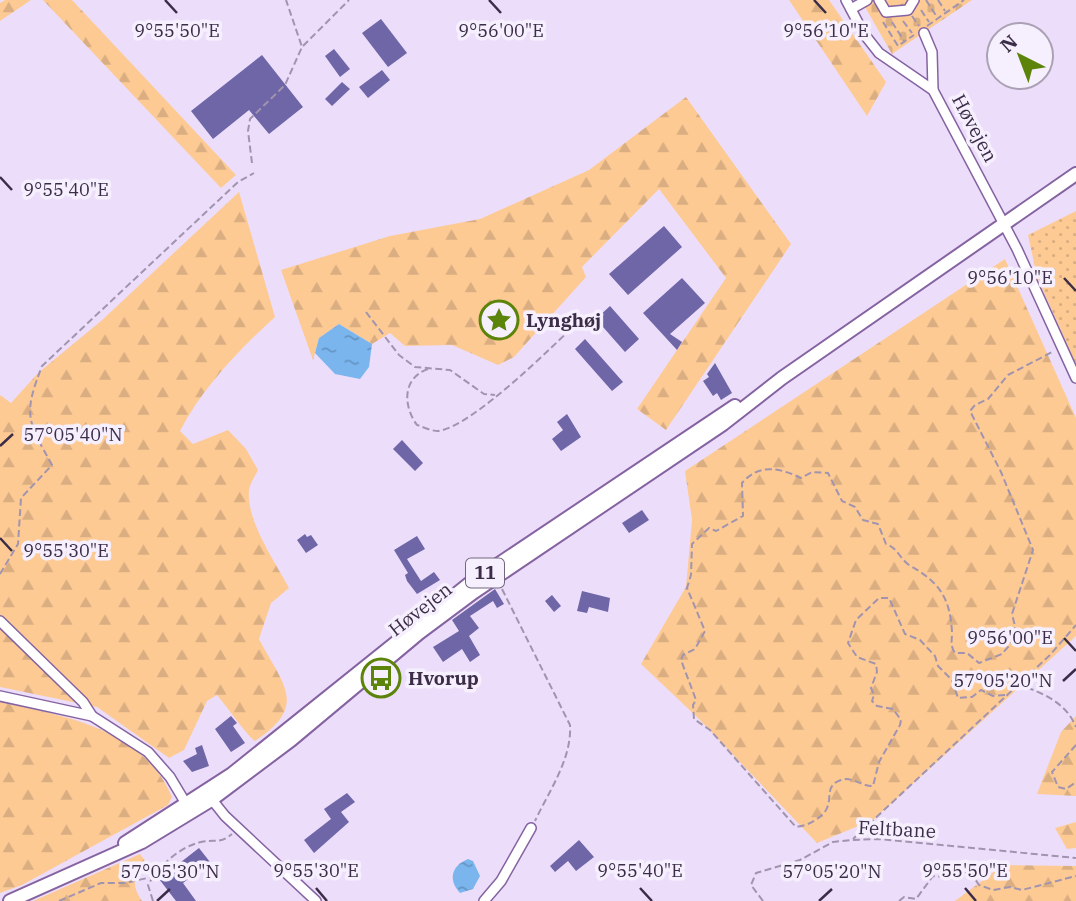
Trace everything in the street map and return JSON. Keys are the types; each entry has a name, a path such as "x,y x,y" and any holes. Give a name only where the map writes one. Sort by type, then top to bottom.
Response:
{"main road":[{"name":"Høvejen","path":"10,901 142,842 291,740 419,633 496,577 723,424 782,378 1076,174"},
{"name":"Høvejen","path":"209,796 469,584 719,416 782,378"}],"street":[{"name":"Høvejen","path":"846,0 879,53 933,89 1005,224"},
{"path":"851,9 867,0"},
{"path":"879,0 886,12 908,10 914,0"},
{"path":"924,33 932,51 933,89"},
{"path":"1005,224 1076,378"},
{"path":"0,621 83,702 92,716"},
{"path":"0,696 92,716 148,752 170,777 189,809"},
{"path":"209,796 238,829 316,901"},
{"path":"484,901 501,881 531,828"}],"path":[{"path":"286,0 302,47"},
{"path":"252,163 248,131 250,119 285,85 302,47 349,0"},
{"path":"914,0 930,23"},
{"path":"926,0 938,18"},
{"path":"939,0 946,13"},
{"path":"952,0 956,6"},
{"path":"908,10 924,33"},
{"path":"897,11 913,35"},
{"path":"886,12 904,41"},
{"path":"0,574 18,544 21,498 52,465 30,427 28,406 42,366 238,181 254,173"},
{"path":"366,312 399,355 415,367 450,370 484,394 496,395"},
{"path":"428,369 413,378 406,396 406,407 417,425 433,430 448,428 496,395 581,319"},
{"path":"1005,695 993,696 981,690 972,696 958,698 952,680 938,666 935,656 920,640 905,634 889,598 879,597 856,620 848,643 857,657 876,664 877,672 871,684 872,701 877,706 893,709 901,720 900,725 879,762 873,786 846,779 838,780 829,790 827,809 823,814 806,826 794,826 710,730 694,719 693,705 696,700 681,660 683,655 695,649 705,631 687,588 691,575 692,544 709,528 716,531 743,516 742,483 751,474 770,467 801,478 812,472 828,473 842,501 855,508 863,520 878,524 886,544 896,549 902,559 939,584 950,609 951,646 955,653 967,653 979,663 1002,654 1014,640 1012,614 1033,550 971,407 984,403 1008,375 1062,346"},
{"path":"496,577 570,725 571,741 566,757 531,828"},
{"path":"852,840 1016,683 1049,655 1076,625"},
{"path":"1016,683 1041,693 1064,707 1076,727"},
{"path":"1076,745 1052,772 1058,788 1066,789 1076,782"},
{"path":"153,901 148,885 157,869 190,847 201,842 223,841 238,829"},
{"name":"Feltbane","path":"763,901 751,885 756,873 800,860 833,842 879,839 1076,858"},
{"path":"899,901 904,897 916,898 933,876 949,878 965,872 971,873 979,885 993,890 1010,887 1022,890 1076,876"},
{"path":"59,901 101,883 138,882 153,877"}],"green space":[{"path":"5,0 31,0 0,21 0,3"},
{"path":"43,0 72,0 236,175 221,188"},
{"path":"789,0 829,0 886,82 867,116"},
{"path":"861,0 972,0 892,54"},
{"path":"686,97 791,244 666,430 637,409 726,278 659,189 582,267 586,277 514,357 498,365 452,345 405,346 390,333 372,344 339,324 319,338 313,360 281,270 390,236 480,219 589,170"},
{"path":"239,192 275,317 223,370 199,399 180,431 193,444 228,430 246,449 258,470 249,490 252,515 289,588 271,603 259,639 283,682 286,705 282,716 272,728 255,741 217,695 207,701 184,750 169,758 97,707 0,687 0,395 11,403 38,373 101,321"},
{"path":"1076,211 1076,364 1037,277 1028,235"},
{"path":"1005,259 1076,418 1076,636 873,820 817,843 699,719 641,664 686,587 692,520 685,471"},
{"path":"0,702 75,720 122,740 142,755 159,774 172,797 168,805 22,885 0,893"},
{"path":"1076,716 1076,796 1037,794 1061,732"},
{"path":"1076,822 1076,848 1067,849 1055,828"},
{"path":"140,854 146,862 136,876 135,885 142,901 33,901"},
{"path":"1003,865 1076,866 1076,901 955,901"}],"water":[{"path":"339,324 372,344 369,367 360,379 335,374 315,353 319,338"},
{"path":"468,859 473,861 480,876 473,889 460,893 454,883 453,874 458,865"}],"building":[{"path":"381,19 407,53 388,67 362,33"},
{"path":"334,49 350,69 340,77 325,56"},
{"path":"262,55 303,107 269,134 249,110 213,139 191,111"},
{"path":"382,70 390,80 368,98 359,87"},
{"path":"342,82 350,89 332,106 325,99"},
{"path":"664,226 682,247 628,295 609,274"},
{"path":"682,278 705,303 670,334 682,342 677,350 643,313"},
{"path":"610,306 639,339 625,352 596,319"},
{"path":"585,339 623,382 612,391 575,349"},
{"path":"715,363 732,393 721,400 717,393 713,396 703,381 709,377 707,374"},
{"path":"567,414 581,437 561,451 552,439 563,430 557,422"},
{"path":"402,440 423,463 415,471 393,449"},
{"path":"642,510 649,520 629,533 622,523"},
{"path":"305,534 307,537 311,535 318,545 306,553 297,540"},
{"path":"417,536 425,549 407,559 421,581 434,572 440,580 417,594 407,581 405,575 408,573 394,550"},
{"path":"495,589 504,604 497,608 493,601 470,616 479,628 469,636 480,655 470,662 462,649 443,662 433,647 459,631 452,620"},
{"path":"582,591 610,598 608,612 589,607 587,613 577,611"},
{"path":"552,595 561,606 554,612 545,601"},
{"path":"231,716 237,723 233,726 245,743 231,752 215,729"},
{"path":"202,745 209,766 192,772 183,761 197,754 195,748"},
{"path":"347,793 355,802 341,812 349,822 314,853 304,840 331,819 324,809"},
{"path":"579,840 594,857 576,871 568,861 555,872 550,866"},
{"path":"199,848 210,862 183,883 196,901 176,901 159,879"}],"place":[{"name":"Lynghøj","path":"499,320"},
{"name":"Hvorup","path":"381,678"}]}
